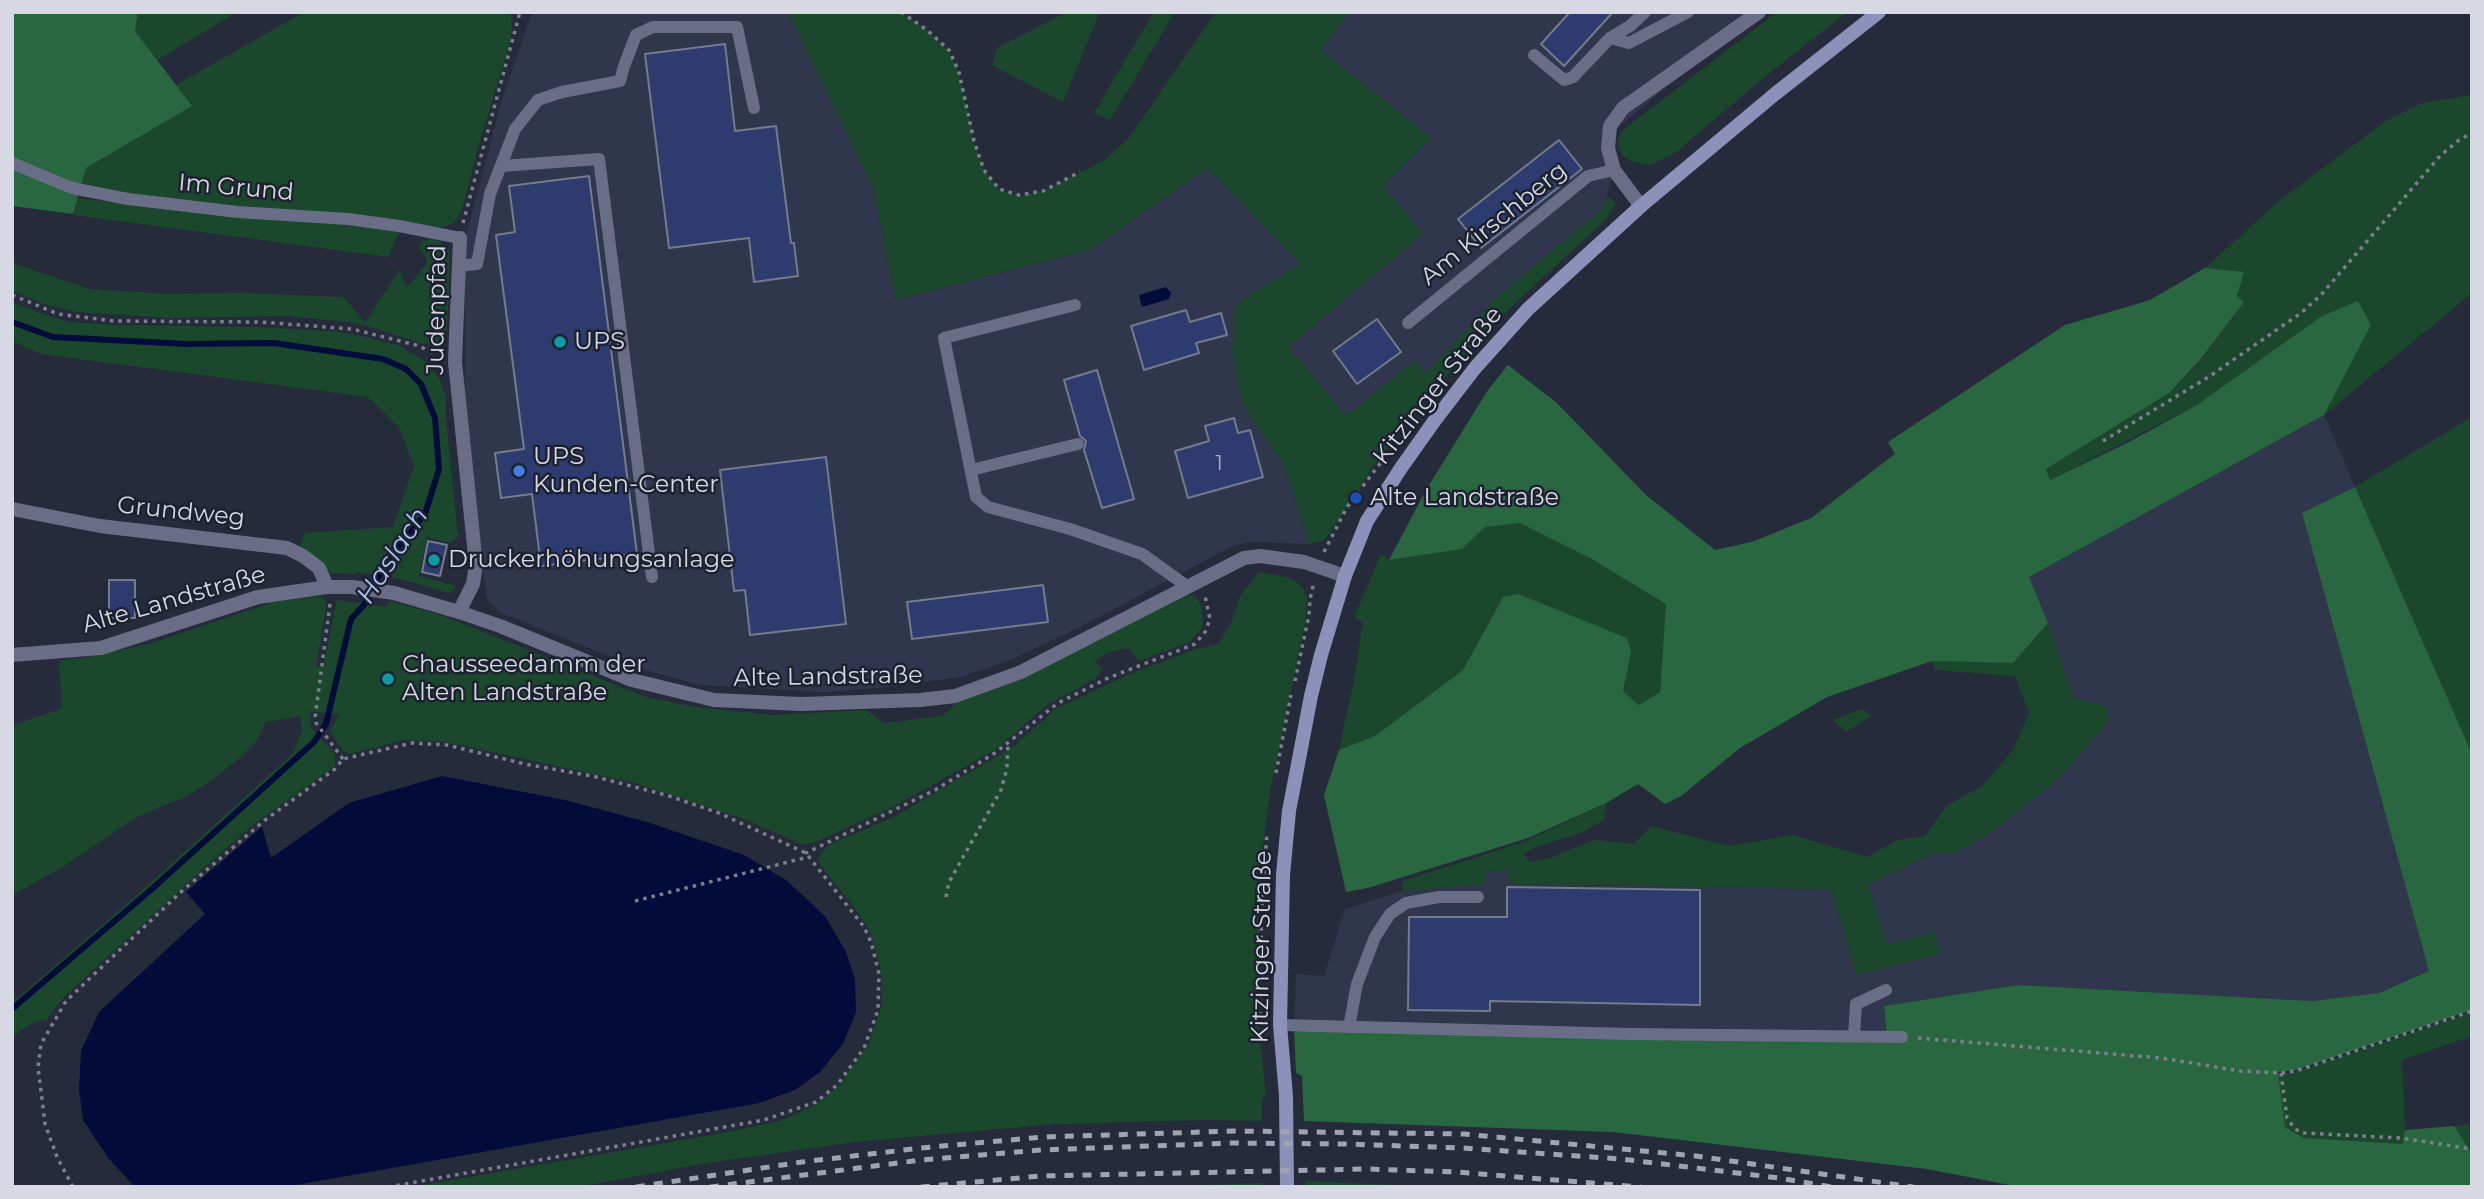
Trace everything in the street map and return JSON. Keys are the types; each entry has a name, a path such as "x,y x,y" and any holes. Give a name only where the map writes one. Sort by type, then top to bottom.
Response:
{"street":[{"path":"1641,206 1614,170 1608,148 1610,126 1623,108 1759,12"},
{"name":"Kitzinger Straße","path":"1287,1187 1286,1096 1280,1025 1283,875 1289,811 1311,696 1345,576 1367,522 1401,468 1475,368 1528,309 1641,206 1775,94 1879,12"},
{"name":"Judenpfad","path":"459,612 473,584 476,565 455,362 460,238"},
{"name":"Grundweg","path":"12,509 100,526 287,548 318,568 327,587"},
{"name":"Alte Landstraße","path":"12,655 101,648 258,597 327,587 352,587 394,593 459,612 632,680 713,700 801,704 907,701 955,696 1021,672 1244,558 1260,556 1304,562 1345,576"}],"lane":[{"path":"1534,55 1564,80 1573,77 1610,38 1630,26 1645,12"},
{"path":"1610,38 1629,43 1688,12"},
{"path":"459,266 477,264 490,194 515,129 538,100 562,92 620,82 636,35 653,27 737,27 754,108"},
{"path":"501,166 599,159 652,577"},
{"name":"Im Grund","path":"12,163 72,188 128,199 238,212 348,219 460,238"},
{"name":"Am Kirschberg","path":"1408,323 1588,176 1614,170"},
{"path":"1075,305 944,338 976,497 988,508 1070,529 1142,554 1194,584"},
{"path":"971,470 1078,444"},
{"path":"1349,1027 1357,984 1376,937 1390,914 1406,903 1440,897 1478,897"},
{"path":"1854,1036 1852,1000 1886,990"},
{"path":"1280,1025 1902,1037"}],"path":[{"name":"Judenpfad","path":"460,238 520,12"},
{"path":"901,12 949,50 959,72 974,141 985,170 999,189 1019,195 1043,191 1080,172"},
{"path":"2103,441 2210,376 2301,313 2321,295 2440,156 2459,139 2472,133"},
{"path":"12,295 58,314 114,321 260,322 352,329 416,345 455,362"},
{"path":"635,901 804,858 806,853 935,790 1008,743 1058,703 1108,678 1195,644 1205,632 1210,619 1194,584"},
{"path":"327,587 331,610 319,677 316,723 343,759"},
{"path":"72,1187 45,1124 38,1067 41,1044 66,1000 182,891 265,820 335,769 343,759 412,743 447,745 666,795 719,813 806,853 864,927 871,942 879,974 878,1010 864,1048 837,1085 816,1102 795,1112 764,1120 388,1187"},
{"path":"946,897 949,882 1001,790 1007,768 1008,743"},
{"path":"1902,1037 2122,1054 2240,1071 2281,1073 2308,1067 2472,1011"},
{"path":"2281,1073 2287,1118 2295,1129 2303,1133 2401,1139 2472,1149"}],"shaded area":[{"path":"532,12 788,12 873,187 896,300 1092,249 1207,168 1301,264 1235,305 1243,405 1284,465 1310,544 1248,542 1231,547 1076,629 1010,660 961,677 877,688 825,692 699,685 639,668 501,613 487,599 467,444 465,241 500,106"},
{"path":"1349,12 1759,12 1617,128 1607,149 1614,172 1603,208 1426,374 1414,362 1346,416 1288,347 1422,234 1383,186 1430,139 1321,50"},
{"path":"1166,287 1171,293 1169,299 1142,307 1139,295"},
{"path":"2324,415 2355,487 2302,514 2429,971 2379,993 2312,1001 2018,985 1884,1006 1886,1034 1294,1022 1296,974 1324,976 1345,909 1402,891 1485,884 1486,872 1508,870 1509,884 1831,889 1857,975 1934,932 1886,945 1868,884 1933,854 1954,854 2107,706 2073,698 2048,623 2029,577"},
{"path":"442,776 565,800 647,822 744,855 786,880 825,916 846,952 855,980 856,1012 843,1044 820,1072 795,1090 759,1103 285,1187 135,1187 109,1159 83,1120 79,1089 81,1051 99,1012 205,914 186,892 262,827 271,858 349,803"}],"green space":[{"path":"12,12 138,12 135,31 192,106 86,168 73,214 12,206"},
{"path":"138,12 237,12 157,60 135,31"},
{"path":"304,12 511,12 512,33 507,53 461,211 454,223 432,227 221,206 137,195 82,183 86,168 192,106 176,85"},
{"path":"788,12 901,12 927,30 948,50 959,73 974,142 985,171 999,190 1019,196 1043,191 1105,160 1128,139 1216,12 1349,12 1321,50 1430,139 1383,186 1423,234 1288,347 1346,416 1414,361 1426,374 1490,303 1603,208 1607,196 1616,203 1606,219 1495,322 1437,386 1374,465 1329,534 1323,541 1310,544 1284,465 1243,405 1232,352 1235,305 1300,263 1207,168 1092,249 896,300 873,187"},
{"path":"1067,12 1100,12 1063,102 992,65 997,48"},
{"path":"1154,12 1175,12 1110,120 1094,113"},
{"path":"1777,12 1847,12 1676,152 1651,165 1630,161 1623,156 1618,140 1623,130"},
{"path":"2472,95 2472,293 2324,415 2371,325 2197,405 2050,480 2046,469 2169,393 2200,361 2244,302 2237,296 2243,272 2205,268 2280,200 2386,121 2422,103"},
{"path":"78,198 210,214 349,224 399,232 388,257 73,215"},
{"path":"433,239 446,245 450,266 447,331 443,338 435,343 425,344 357,323 290,316 171,318 77,312 44,304 12,291 12,263 90,289 165,294 240,293 344,297 365,323 399,270 407,288 426,265 427,259 419,248 420,244 424,240"},
{"path":"2205,268 2244,272 2237,296 2244,302 2200,360 2169,393 2046,469 2050,480 2197,405 2322,316 2358,301 2371,325 2324,415 2029,577 2048,623 2013,663 1932,661 1827,697 1740,748 1681,796 1665,804 1638,784 1606,803 1528,838 1368,888 1346,892 1324,795 1339,750 1375,736 1463,670 1503,597 1518,594 1627,638 1631,652 1623,691 1639,705 1660,692 1666,604 1590,558 1520,523 1485,527 1462,549 1389,560 1426,490 1488,390 1508,365 1557,403 1646,495 1715,550 1752,542 1811,518 1895,454 1888,442 2065,325 2150,300"},
{"path":"12,302 70,322 331,331 400,346 427,362 439,378 446,397 458,537 450,543 427,537 419,576 456,586 449,593 400,579 357,572 331,573 300,546 305,533 393,527 414,466 399,427 368,397 41,354 12,341"},
{"path":"2472,417 2472,754 2355,487"},
{"path":"2355,487 2472,754 2472,1010 2296,1070 2278,1072 2285,1127 2304,1138 2402,1144 2405,1130 2454,1126 2472,1153 2472,1187 2020,1187 1927,1169 1613,1132 1304,1121 1302,1076 1296,1073 1294,1029 1887,1039 1884,1006 2018,985 2312,1001 2379,993 2429,971 2302,513"},
{"path":"1520,522 1590,558 1666,604 1660,692 1639,705 1623,691 1631,652 1503,597 1463,670 1375,736 1339,750 1363,622 1354,618 1381,554 1389,560 1462,549 1485,527"},
{"path":"1259,572 1291,578 1303,588 1307,598 1305,623 1270,792 1260,868 1258,1023 1266,1095 1262,1098 1262,1121 1055,1124 855,1142 707,1163 578,1187 412,1187 729,1132 780,1121 816,1105 839,1086 869,1044 881,1007 882,985 870,931 821,866 818,859 821,853 832,843 892,818 1001,754 1057,708 1130,674 1195,649 1218,644 1232,621 1240,596"},
{"path":"1186,594 1195,596 1201,605 1203,626 1190,642 1139,661 1129,648 1109,652 1095,661 1102,669 1095,679 1047,705 995,750 889,809 813,843 801,844 747,820 635,783 446,742 403,740 351,754 343,751 330,731 339,715 310,711 311,728 335,754 335,766 254,824 206,866 62,999 45,1021 43,1019 29,1025 12,1038 12,1003 148,885 293,753 302,731 300,716 266,722 257,740 235,762 205,785 185,797 138,816 63,867 12,895 12,725 62,709 59,661 148,644 273,602 321,596 326,608 316,667 323,667 337,600 386,607 390,601 438,614 646,697 689,706 772,715 866,710 884,723 943,716 960,699"},
{"path":"2048,623 2073,698 2107,706 2109,721 2057,780 1987,835 1953,854 1933,854 1868,884 1886,944 1935,932 1940,954 1857,975 1831,889 1508,884 1508,870 1486,872 1486,884 1402,891 1403,881 1526,841 1606,803 1604,820 1583,832 1536,847 1524,854 1529,862 1550,858 1594,840 1634,844 1651,826 1729,846 1793,835 1867,857 1897,840 1925,836 1946,806 1982,786 2013,750 2029,713 2015,676 1935,670 1932,661 2013,663"},
{"path":"1862,709 1871,716 1846,732 1833,720"},
{"path":"2472,1012 2472,1036 2402,1060 2405,1130 2402,1144 2304,1138 2285,1127 2277,1074 2296,1072"},
{"path":"2472,1124 2472,1153 2454,1126"},
{"path":"1306,1181 1445,1187 1306,1187"},
{"path":"1263,1183 1263,1187 1145,1187"}],"building":[{"path":"1570,12 1613,12 1564,66 1541,44"},
{"path":"725,44 735,131 776,126 791,243 794,243 798,276 754,282 749,238 669,248 645,54"},
{"path":"1559,140 1582,169 1481,248 1458,219"},
{"name":"UPS","path":"589,176 637,554 541,566 532,494 501,498 495,453 524,449 496,235 515,232 509,186"},
{"path":"1186,310 1190,322 1221,313 1227,335 1196,343 1199,353 1144,370 1131,326"},
{"path":"1377,319 1401,352 1357,384 1333,351"},
{"path":"1097,370 1134,499 1102,508 1084,450 1086,441 1080,436 1064,380"},
{"path":"1234,418 1238,433 1250,430 1263,477 1188,498 1175,451 1209,441 1205,426"},
{"path":"826,457 846,624 750,635 745,590 734,591 720,470"},
{"name":"Druckerhöhungsanlage","path":"428,541 447,545 440,576 422,572"},
{"path":"109,580 135,580 135,618 109,618"},
{"path":"1043,585 1048,622 912,639 907,602"},
{"path":"1507,887 1700,890 1700,1005 1490,1001 1490,1011 1408,1010 1409,917 1507,917"}],"waterway":[{"name":"Haslach","path":"12,322 53,337 187,344 274,343 383,359 406,369 421,384 435,418 439,469 425,514 385,564 364,605 351,619 326,724 314,742 153,888 12,1009"}],"railway":[{"path":"636,1187 802,1162 921,1148 1043,1137 1235,1131 1464,1134 1696,1156 1913,1187"},
{"path":"710,1187 921,1160 1040,1150 1232,1143 1463,1148 1621,1159 1832,1187"},
{"path":"921,1187 1040,1176 1367,1169 1456,1172 1641,1187"}],"place":[{"name":"UPS","path":"560,342"},
{"name":"UPS Kunden-Center","path":"519,471"},
{"name":"Alte Landstraße","path":"1356,498"},
{"name":"Druckerhöhungsanlage","path":"434,560"},
{"name":"Chausseedamm der Alten Landstraße","path":"388,679"}]}
